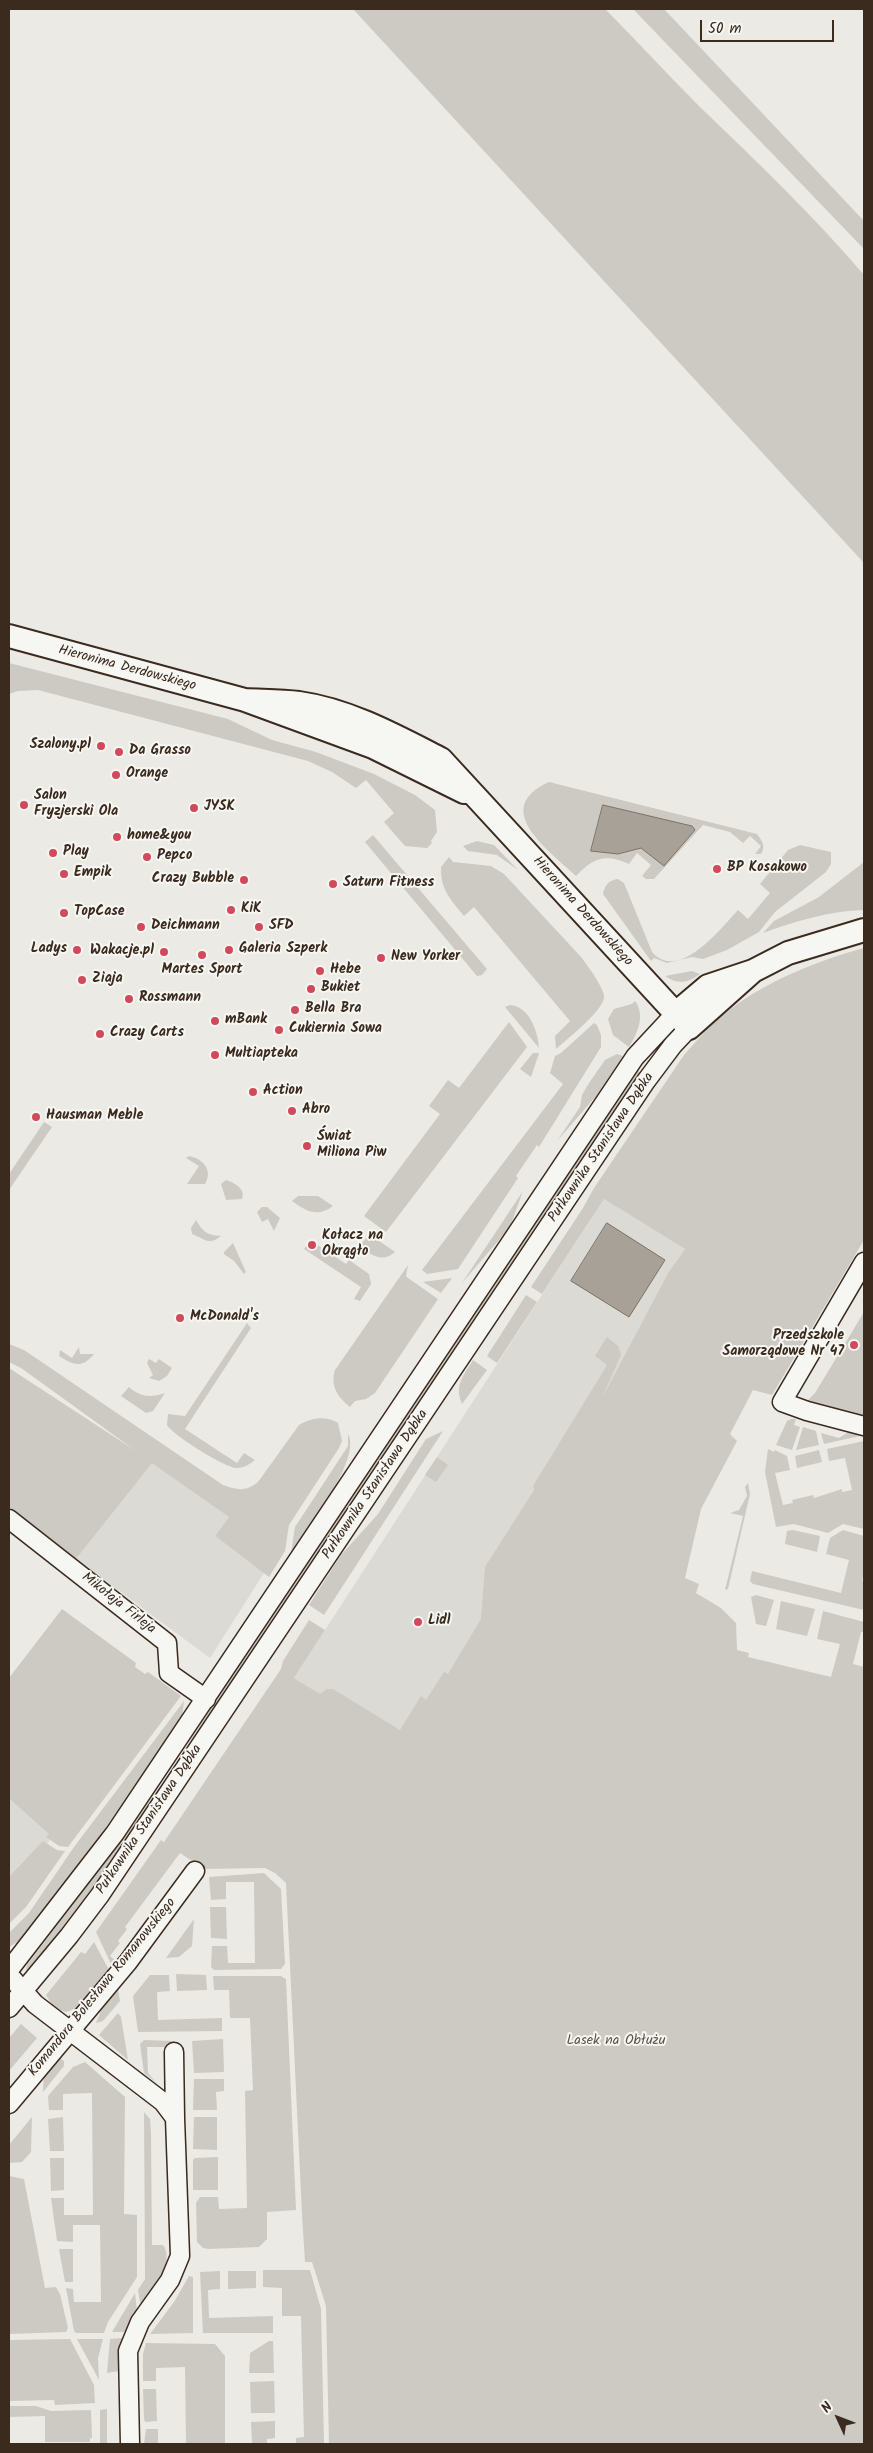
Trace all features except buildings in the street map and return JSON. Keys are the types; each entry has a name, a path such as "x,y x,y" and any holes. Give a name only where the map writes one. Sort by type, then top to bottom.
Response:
{"main road":[{"name":"Hieronima Derdowskiego","path":"9,636 245,700 300,703 364,722 392,733 441,759 682,1021"},
{"name":"Pułkownika Stanisława Dąbka","path":"682,1021 753,971 788,953 864,930"}],"street":[{"name":"Pułkownika Stanisława Dąbka","path":"9,1970 115,1833 629,1065 655,1033 682,1021"},
{"name":"Pułkownika Stanisława Dąbka","path":"9,2008 69,1936 100,1895 646,1082 673,1045 682,1021"},
{"path":"864,1262 782,1402 807,1411 864,1426"},
{"name":"Mikołaja Firleja","path":"9,1519 168,1642 169,1673 206,1699"},
{"name":"Komandora Bolesława Romanowskiego","path":"9,2104 128,1962 196,1871"},
{"path":"9,1975 35,2004 69,2032 88,2044 163,2102 175,2118"},
{"path":"130,2444 128,2351 140,2322 170,2280 180,2256 174,2052"}],"shaded area":[{"path":"603,805 692,826 695,830 664,866 641,848 618,854 591,851"},
{"path":"604,1199 685,1249 668,1273 510,1573 472,1791 294,1678"},
{"path":"607,1223 665,1260 629,1317 571,1281"},
{"path":"152,1462 229,1517 215,1536 264,1573 210,1658 76,1559"},
{"path":"9,1792 55,1835 9,1884"}],"green space":[{"path":"353,9 605,9 700,107 825,231 864,275 864,563"},
{"path":"633,9 664,9 864,221 864,249"},
{"path":"9,663 228,719 272,740 316,752 374,774 415,795 435,810 437,832 431,841 432,843 427,848 405,846 384,822 394,813 366,780 356,788 332,772 308,761 38,690 18,691 9,694"},
{"path":"549,782 757,834 763,844 763,848 761,854 755,854 761,846 750,836 743,843 730,832 703,825 654,879 646,879 642,876 651,865 637,853 629,864 606,858 594,861 576,876 540,842 530,830 524,817 524,805 532,793"},
{"path":"373,835 487,969 482,975 477,976 365,842"},
{"path":"477,841 494,845 518,870 497,855 468,851 463,846"},
{"path":"800,845 831,852 831,864 826,872 775,912 759,932 727,950 703,959 692,957 667,963 654,958 651,961 603,894 610,882 618,879 624,883 652,952 663,960 674,961 687,957 699,949 738,910 748,919 770,893 760,884 788,850"},
{"path":"449,857 453,862 491,866 504,874 582,958 597,980 604,995 599,1008 585,1024 556,1049 555,1036 570,1021 474,907 464,916 451,899 444,888 441,875 441,867"},
{"path":"864,862 864,910 838,912 813,917 763,933 774,921 819,897"},
{"name":"Lasek na Obłużu","path":"864,948 864,1240 772,1395 753,1390 730,1434 737,1441 701,1509 685,1578 699,1584 696,1593 721,1608 736,1623 737,1650 749,1653 748,1657 831,1677 840,1644 817,1639 823,1611 864,1622 864,1632 861,1632 853,1664 864,1667 864,2444 329,2444 326,2306 312,2262 305,2262 286,1883 275,1873 265,1868 204,1869 180,1853 125,1927 127,1929 118,1941 120,1943 110,1956 116,1961 112,1966 96,1932 161,1840 164,1842 281,1669 283,1661 309,1620 325,1630 294,1678 320,1694 327,1689 333,1689 400,1730 421,1696 426,1700 444,1672 448,1674 481,1619 485,1567 534,1490 533,1486 607,1365 595,1356 607,1337 618,1346 621,1355 602,1398 668,1273 685,1249 604,1199 542,1294 531,1287 594,1188 684,1055 707,1030 737,1004 771,983 827,959"},
{"path":"692,971 700,974 683,982 674,981 665,976"},
{"path":"635,1001 640,1013 640,1019 637,1031 629,1047 613,1035 608,1019 614,1009 632,1004"},
{"path":"510,1005 517,1006 531,1020 537,1034 539,1048 505,1007"},
{"path":"509,1022 527,1047 386,1232 364,1216 440,1114 429,1106 448,1080 459,1088"},
{"path":"594,1023 597,1025 601,1035 601,1047 539,1147 537,1145 516,1176 518,1178 458,1269 427,1274 422,1270 563,1084 550,1073 555,1056 561,1053"},
{"path":"533,1053 539,1053 531,1077 520,1069"},
{"path":"617,1054 623,1056 596,1096 557,1141 580,1107 582,1095 589,1083 605,1060"},
{"path":"636,1070 641,1073 109,1868 30,1971 26,1970 27,1965 128,1832 176,1763 276,1607"},
{"path":"44,1122 52,1127 9,1190 9,1174"},
{"path":"189,1156 199,1160 206,1166 208,1175 205,1184 187,1184 199,1166 186,1158"},
{"path":"226,1180 241,1189 242,1199 226,1200 221,1184"},
{"path":"523,1191 511,1224 462,1283"},
{"path":"298,1196 318,1196 333,1206 322,1212 312,1212 292,1201"},
{"path":"262,1207 267,1207 280,1218 274,1231 268,1219 262,1222 257,1212"},
{"path":"196,1220 206,1232 221,1236 210,1241 192,1234 191,1228"},
{"path":"369,1235 395,1252 390,1256 376,1257 367,1252 359,1246"},
{"path":"310,1240 346,1264 349,1260 369,1274 371,1284 360,1301 354,1299 361,1287 304,1249"},
{"path":"233,1243 246,1272 244,1274 234,1261 224,1254"},
{"path":"408,1265 406,1276 438,1299 375,1393 366,1399 355,1401 350,1407 334,1387 335,1370"},
{"path":"452,1278 441,1293 423,1282"},
{"path":"526,1295 537,1302 497,1363 487,1356"},
{"name":"Przedszkole Samorządowe Nr 47","path":"864,1312 864,1420 806,1402 815,1393"},
{"path":"247,1323 251,1328 185,1429 237,1463 244,1453 255,1460 244,1467 237,1468 222,1463 200,1450 171,1430 167,1425 168,1414 185,1416"},
{"path":"9,1344 24,1350 223,1485 233,1488 245,1489 258,1482 299,1425 318,1418 329,1419 338,1423 342,1441 339,1448 289,1525 285,1551 269,1577 215,1536 229,1517 152,1463 76,1559 9,1507 9,1368 136,1451 21,1368 9,1362"},
{"path":"79,1347 80,1354 94,1354 90,1359 81,1364 69,1362 59,1356 60,1350 72,1358"},
{"path":"149,1359 156,1363 159,1359 172,1368 167,1376 159,1381 149,1378 153,1375 147,1363"},
{"path":"473,1360 487,1370 462,1404 459,1386"},
{"path":"129,1387 137,1393 146,1396 165,1393 153,1411 146,1413 121,1396"},
{"path":"796,1419 794,1425 800,1427 792,1450 776,1445 787,1421"},
{"path":"803,1427 816,1431 819,1445 796,1450"},
{"path":"855,1428 864,1430 864,1435 824,1444 821,1433 839,1438"},
{"path":"443,1431 324,1615 309,1605 341,1555 378,1514 426,1439"},
{"path":"348,1434 350,1445 347,1460 340,1477 291,1553 295,1527 348,1446"},
{"path":"864,1441 864,1529 843,1524 828,1533 794,1524 776,1527 765,1472 768,1449 787,1456 790,1470 775,1473 783,1505 793,1503 792,1500 813,1495 814,1498 842,1489 842,1492 852,1490 845,1458 829,1461 827,1449"},
{"path":"819,1450 822,1462 797,1468 795,1456"},
{"path":"437,1457 448,1465 436,1482 425,1475"},
{"path":"748,1483 750,1494 728,1589 725,1590 743,1516 730,1513 739,1510 747,1496 745,1487"},
{"path":"793,1530 820,1536 817,1552 785,1544 787,1531"},
{"path":"843,1530 864,1536 864,1571 862,1581 864,1581 864,1610 753,1584 750,1581 752,1571 841,1593 849,1560 826,1554 830,1538"},
{"path":"756,1595 774,1600 766,1626 756,1624 751,1597"},
{"path":"781,1601 815,1609 807,1636 776,1629"},
{"path":"62,1609 136,1663 135,1667 145,1674 148,1672 181,1696 68,1847 59,1846 46,1837 49,1834 9,1798 9,1678"},
{"path":"184,1701 182,1717 88,1853 21,1940 9,1947 9,1933 29,1913 74,1847"},
{"path":"43,1841 57,1850 65,1851 26,1907 9,1924 9,1877"},
{"path":"264,1873 281,1889 285,1964 281,1969 214,1970 211,1967 212,1946 227,1946 228,1963 255,1963 254,1882 226,1882 226,1899 211,1900 209,1877"},
{"path":"210,1907 226,1907 227,1939 211,1938"},
{"path":"194,1919 192,1946 179,1957 166,1958"},
{"path":"94,1942 109,1970 80,2007 66,2012 54,2008 46,1995 81,1952 85,1954"},
{"path":"176,1974 206,1975 207,1990 177,1991"},
{"path":"150,1975 169,1975 170,1991 157,1992 158,2020 222,2018 222,2031 138,2032 133,1996"},
{"path":"213,1976 281,1976 286,1979 296,2210 267,2212 267,2239 259,2247 209,2249 203,2248 197,2242 196,2203 200,2197 218,2197 219,2209 247,2208 245,2091 253,2090 250,2018 230,2018 229,1990 214,1990"},
{"path":"118,1989 120,2001 103,2021 96,2023 102,2008"},
{"path":"118,2013 121,2017 128,2060 99,2035"},
{"path":"21,2024 37,2038 9,2071 9,2038"},
{"path":"223,2039 224,2072 194,2073 192,2041"},
{"path":"144,2040 174,2041 174,2047 147,2047 148,2073 156,2082 144,2073 140,2044"},
{"path":"58,2057 64,2061 64,2066 43,2092 44,2074"},
{"path":"85,2062 125,2097 124,2214 137,2215 137,2277 108,2322 104,2333 76,2333 74,2331 66,2288 73,2289 74,2302 101,2302 100,2225 73,2225 73,2242 57,2241 51,2198 64,2198 64,2215 93,2215 92,2093 63,2094 63,2110 49,2110 48,2096 73,2067"},
{"path":"194,2079 224,2079 224,2091 216,2092 217,2110 193,2110"},
{"path":"144,2112 150,2119 151,2134 152,2245 163,2245 166,2252 166,2260 160,2277 141,2308 138,2290 145,2279"},
{"path":"32,2117 31,2152 22,2162 9,2163 9,2145"},
{"path":"63,2117 64,2151 50,2151 48,2119"},
{"path":"194,2117 217,2117 217,2150 193,2149"},
{"path":"218,2157 218,2190 193,2190 193,2160 195,2158"},
{"path":"50,2158 64,2158 64,2190 51,2191"},
{"path":"9,2176 24,2179 45,2288 56,2287 60,2294 68,2328 66,2332 9,2334"},
{"path":"59,2249 73,2249 73,2282 65,2282"},
{"path":"263,2270 310,2270 321,2309 324,2444 296,2444 296,2438 304,2437 301,2316 282,2316 282,2288 263,2287"},
{"path":"220,2271 220,2289 208,2290 209,2318 273,2316 273,2333 203,2333 200,2272"},
{"path":"228,2271 256,2271 256,2288 228,2289"},
{"path":"189,2276 193,2277 193,2333 150,2334 174,2302"},
{"path":"135,2293 137,2311 126,2332 112,2332"},
{"path":"122,2338 118,2356 119,2371 107,2373 110,2339"},
{"path":"70,2339 94,2385 95,2403 55,2405 54,2400 9,2401 9,2340"},
{"path":"77,2339 103,2339 98,2358 99,2380"},
{"path":"269,2341 273,2341 274,2373 249,2373 250,2353"},
{"path":"146,2343 215,2344 225,2356 225,2444 186,2444 185,2367 156,2368 156,2381 143,2381 143,2354"},
{"path":"274,2381 275,2413 251,2413 250,2382"},
{"path":"143,2389 156,2389 157,2421 145,2422"},
{"path":"9,2406 36,2406 51,2411 91,2410 92,2438 90,2438 90,2442 45,2442 45,2416 9,2417"},
{"path":"107,2409 107,2444 100,2444 100,2410"},
{"path":"275,2421 275,2438 267,2439 267,2444 252,2444 251,2422"},
{"path":"146,2429 158,2429 158,2444 144,2444"}],"place":[{"name":"Szalony.pl","path":"101,746"},
{"name":"Da Grasso","path":"119,752"},
{"name":"Orange","path":"116,775"},
{"name":"Salon Fryzjerski Ola","path":"24,805"},
{"name":"JYSK","path":"194,808"},
{"name":"home&you","path":"117,837"},
{"name":"Play","path":"53,853"},
{"name":"Pepco","path":"147,857"},
{"name":"BP Kosakowo","path":"717,869"},
{"name":"Empik","path":"64,874"},
{"name":"Crazy Bubble","path":"244,880"},
{"name":"Saturn Fitness","path":"333,884"},
{"name":"KiK","path":"231,910"},
{"name":"TopCase","path":"64,913"},
{"name":"Deichmann","path":"141,927"},
{"name":"SFD","path":"259,927"},
{"name":"Ladys","path":"77,950"},
{"name":"Galeria Szperk","path":"229,950"},
{"name":"Wakacje.pl","path":"164,952"},
{"name":"Martes Sport","path":"202,955"},
{"name":"New Yorker","path":"381,958"},
{"name":"Hebe","path":"320,971"},
{"name":"Ziaja","path":"82,980"},
{"name":"Bukiet","path":"311,989"},
{"name":"Rossmann","path":"129,999"},
{"name":"Bella Bra","path":"295,1010"},
{"name":"mBank","path":"215,1021"},
{"name":"Cukiernia Sowa","path":"279,1030"},
{"name":"Crazy Carts","path":"100,1034"},
{"name":"Multiapteka","path":"215,1055"},
{"name":"Action","path":"253,1092"},
{"name":"Abro","path":"292,1111"},
{"name":"Hausman Meble","path":"36,1117"},
{"name":"Świat Miliona Piw","path":"307,1146"},
{"name":"Kołacz na Okrągło","path":"312,1245"},
{"name":"McDonald's","path":"180,1318"},
{"name":"Przedszkole Samorządowe Nr 47","path":"854,1345"},
{"name":"Lidl","path":"418,1622"}]}
